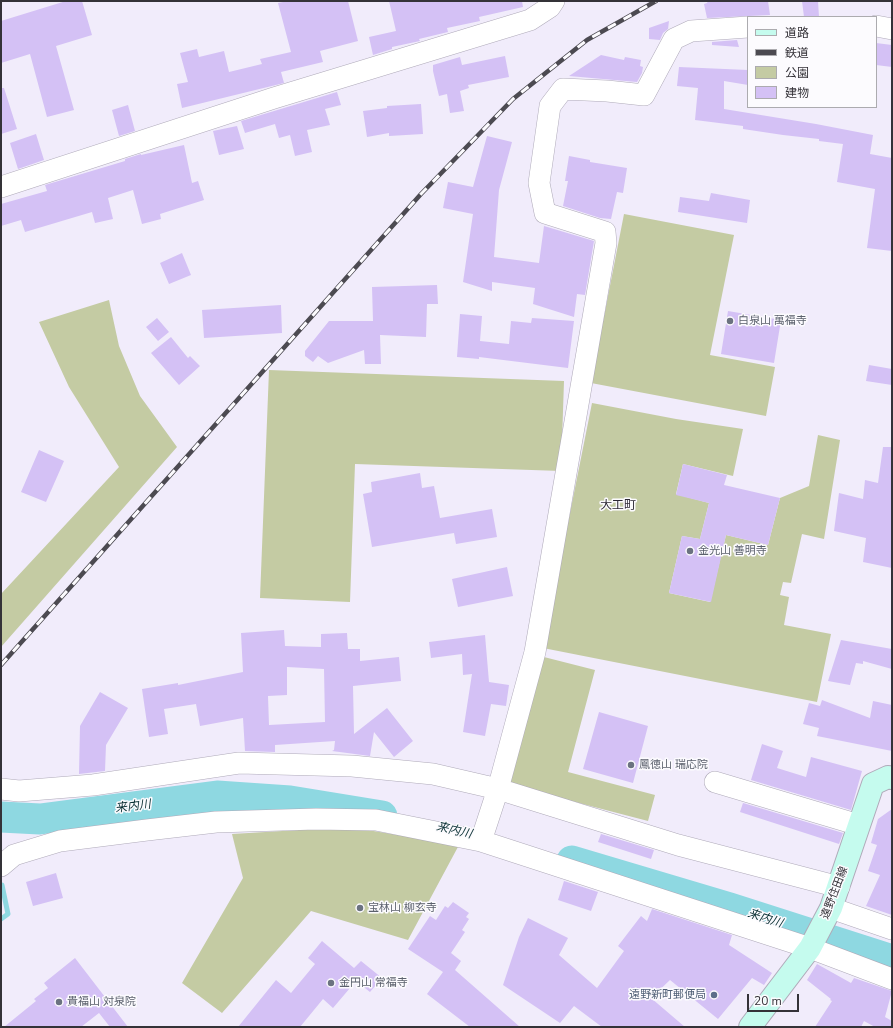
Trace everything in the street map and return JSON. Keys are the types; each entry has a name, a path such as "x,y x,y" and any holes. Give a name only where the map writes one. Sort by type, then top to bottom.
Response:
{"main road":[{"name":"遠野住田線","path":"750,1027 810,948 829,913 839,888 873,784 888,777 892,778"}],"street":[{"path":"1,186 267,100 530,20 550,7 554,1"},
{"path":"877,26 892,29"},
{"path":"481,841 498,789 535,652 606,243 605,232 545,213 538,183 550,106 563,89 607,91 644,95 674,39 691,31 747,28"},
{"path":"1,789 20,791 93,785 238,762 359,767 433,774 498,789 678,845 839,888"},
{"path":"715,782 859,825"},
{"path":"1,866 14,855 60,841 216,822 316,819 376,820 481,841 810,948 892,979"},
{"path":"829,913 892,929"}],"green space":[{"path":"624,214 734,235 710,355 775,367 766,416 591,383"},
{"path":"109,300 119,346 140,396 177,447 1,647 1,594 119,467 69,387 39,322"},
{"path":"269,370 564,381 561,471 355,464 350,602 260,598"},
{"name":"金光山 善明寺","path":"592,403 676,419 743,429 733,476 683,464 676,494 709,503 700,539 682,536 669,593 710,602 726,535 768,545 780,498 809,486 818,435 840,440 824,539 802,534 791,583 783,582 780,595 789,597 784,625 831,634 817,702 543,648"},
{"path":"540,656 595,670 568,772 655,795 648,821 506,784"},
{"path":"349,827 459,845 408,940 311,911 222,1013 182,983 243,878 232,834"}],"building":[{"path":"66,1 82,1 92,35 56,46 74,110 47,117 30,54 1,63 1,21"},
{"path":"288,1 348,1 358,41 320,51 323,62 281,72 284,83 182,108 177,84 188,82 180,53 197,49 199,57 224,51 229,72 262,64 260,59 291,52 278,3"},
{"path":"389,1 522,1 523,7 479,17 480,21 447,28 448,32 419,39 420,41 392,47 392,49 373,55 369,37 396,31"},
{"path":"708,1 768,1 770,15 707,18 704,4"},
{"path":"802,1 818,1 819,16 804,16"},
{"path":"669,21 668,29 663,33 660,40 649,39 649,28"},
{"path":"737,40 739,47 712,45 712,42"},
{"path":"877,43 892,45 892,67 877,65"},
{"path":"601,55 624,60 625,57 641,60 640,66 643,67 642,73 637,82 569,76"},
{"path":"505,56 509,77 468,85 469,88 460,91 464,111 450,113 447,94 439,96 433,65 460,57 462,65"},
{"path":"679,67 747,70 747,85 724,81 724,109 873,135 870,154 892,158 892,251 867,248 875,189 837,182 843,144 819,141 819,139 743,129 743,126 695,120 698,88 677,86"},
{"path":"1,88 4,88 17,129 1,134"},
{"path":"337,92 341,105 325,109 330,125 307,130 312,152 295,156 290,135 279,138 275,124 245,133 241,121"},
{"path":"421,104 423,134 389,136 389,133 367,137 363,111 387,108 387,106"},
{"path":"128,105 135,131 119,136 112,110"},
{"path":"237,126 244,149 219,155 213,131"},
{"path":"36,134 44,160 18,169 10,143"},
{"path":"487,136 512,142 499,190 494,257 539,263 544,226 594,241 585,295 577,294 574,317 533,304 535,288 492,282 492,291 463,282 473,214 443,208 448,182 473,187"},
{"path":"184,145 192,183 198,181 204,200 160,214 161,219 142,224 133,190 108,198 113,219 95,223 92,212 25,232 21,220 1,226 1,204 47,191 45,185 125,161 125,159"},
{"path":"569,156 590,160 590,162 627,168 623,193 617,192 611,219 600,218 563,206 568,181 565,181"},
{"path":"711,193 750,200 747,223 678,212 680,197 709,201"},
{"path":"182,253 191,275 169,284 160,263"},
{"path":"437,285 438,304 427,304 426,337 380,335 381,364 365,364 364,350 328,363 318,356 313,362 305,356 305,351 329,321 373,321 372,287"},
{"path":"281,305 282,333 204,338 202,310"},
{"path":"728,311 781,320 774,363 721,354"},
{"path":"460,314 482,316 480,341 509,344 511,321 531,323 532,318 574,321 568,368 479,357 479,359 457,357"},
{"path":"157,318 169,332 158,341 146,327"},
{"path":"171,337 188,358 190,356 200,366 179,385 151,353"},
{"path":"869,365 892,369 892,385 866,381"},
{"path":"883,447 892,447 892,568 863,562 866,538 834,531 839,493 863,499 865,480 878,483"},
{"path":"39,450 64,461 46,502 21,492"},
{"path":"683,464 727,475 724,485 780,498 768,545 726,535 711,602 669,593 682,536 700,539 709,503 676,495"},
{"path":"420,473 422,488 434,486 440,518 492,509 497,537 456,544 454,533 372,547 363,494 372,492 371,482"},
{"path":"507,567 513,596 458,607 452,579"},
{"path":"284,630 285,646 321,647 321,634 347,633 348,649 360,649 360,661 399,657 401,681 353,686 354,734 387,708 413,741 394,757 374,732 370,756 332,751 334,750 335,741 275,745 275,752 245,751 243,718 200,726 196,704 164,709 168,734 149,737 142,689 178,683 178,685 243,672 241,633","holes":["287,667 324,669 325,722 269,725 268,696 287,695"]},
{"path":"485,635 489,682 509,685 506,706 491,704 485,736 463,732 472,674 463,675 462,654 431,658 429,642"},
{"path":"841,640 892,649 892,669 863,661 863,664 856,663 850,685 828,681"},
{"path":"100,692 128,708 106,745 105,771 79,774 80,726"},
{"path":"822,700 870,718 873,701 892,705 892,751 817,736 819,728 803,724 809,703 820,706"},
{"path":"599,712 648,726 633,783 583,769"},
{"path":"762,744 783,751 777,768 806,777 811,757 862,771 851,810 751,780"},
{"path":"743,803 843,833 839,844 740,812"},
{"path":"892,809 892,915 866,906 880,875 868,871 877,845 871,843 878,819"},
{"path":"601,834 654,850 651,859 598,842"},
{"path":"56,873 63,898 33,906 26,882"},
{"path":"564,881 598,892 591,911 558,900"},
{"path":"453,902 469,913 466,917 469,919 462,930 465,932 451,953 461,961 455,970 520,1027 470,1027 427,994 443,972 408,949 430,916 436,920 445,906 448,908"},
{"path":"652,909 732,935 729,945 772,973 764,985 752,978 718,1019 670,980 651,998 685,1027 602,1027 574,1006 560,1023 503,985 519,937 528,918 568,938 559,955 597,988 624,951 618,946 641,916 647,921"},
{"path":"322,941 354,968 361,961 382,978 370,992 356,981 333,1008 323,999 300,1027 238,1027 276,980 291,993 315,964 308,958"},
{"path":"75,958 128,1027 110,1027 99,1013 81,1027 4,1027 36,1001 34,999 48,988 44,983"},
{"path":"817,964 851,983 854,978 892,991 885,1017 892,1021 892,1027 875,1027 864,1021 861,1027 815,1027 832,1001 807,980"}],"waterway":[{"name":"来内川","path":"1,817 40,819 217,796 290,801 382,816"},
{"name":"来内川","path":"572,861 730,908 892,960"},
{"path":"1,919 8,914 2,885"}],"railway":[{"path":"1,665 421,194 513,99 587,40 656,1"}],"place":[{"name":"白泉山 萬福寺","path":"730,321"},
{"name":"金光山 善明寺","path":"690,551"},
{"name":"鳳徳山 瑞応院","path":"631,765"},
{"name":"宝林山 柳玄寺","path":"360,908"},
{"name":"金円山 常福寺","path":"331,983"},
{"name":"遠野新町郵便局","path":"714,995"},
{"name":"貴福山 対泉院","path":"59,1002"}],"district":[{"name":"大工町","path":"618,506"}]}
